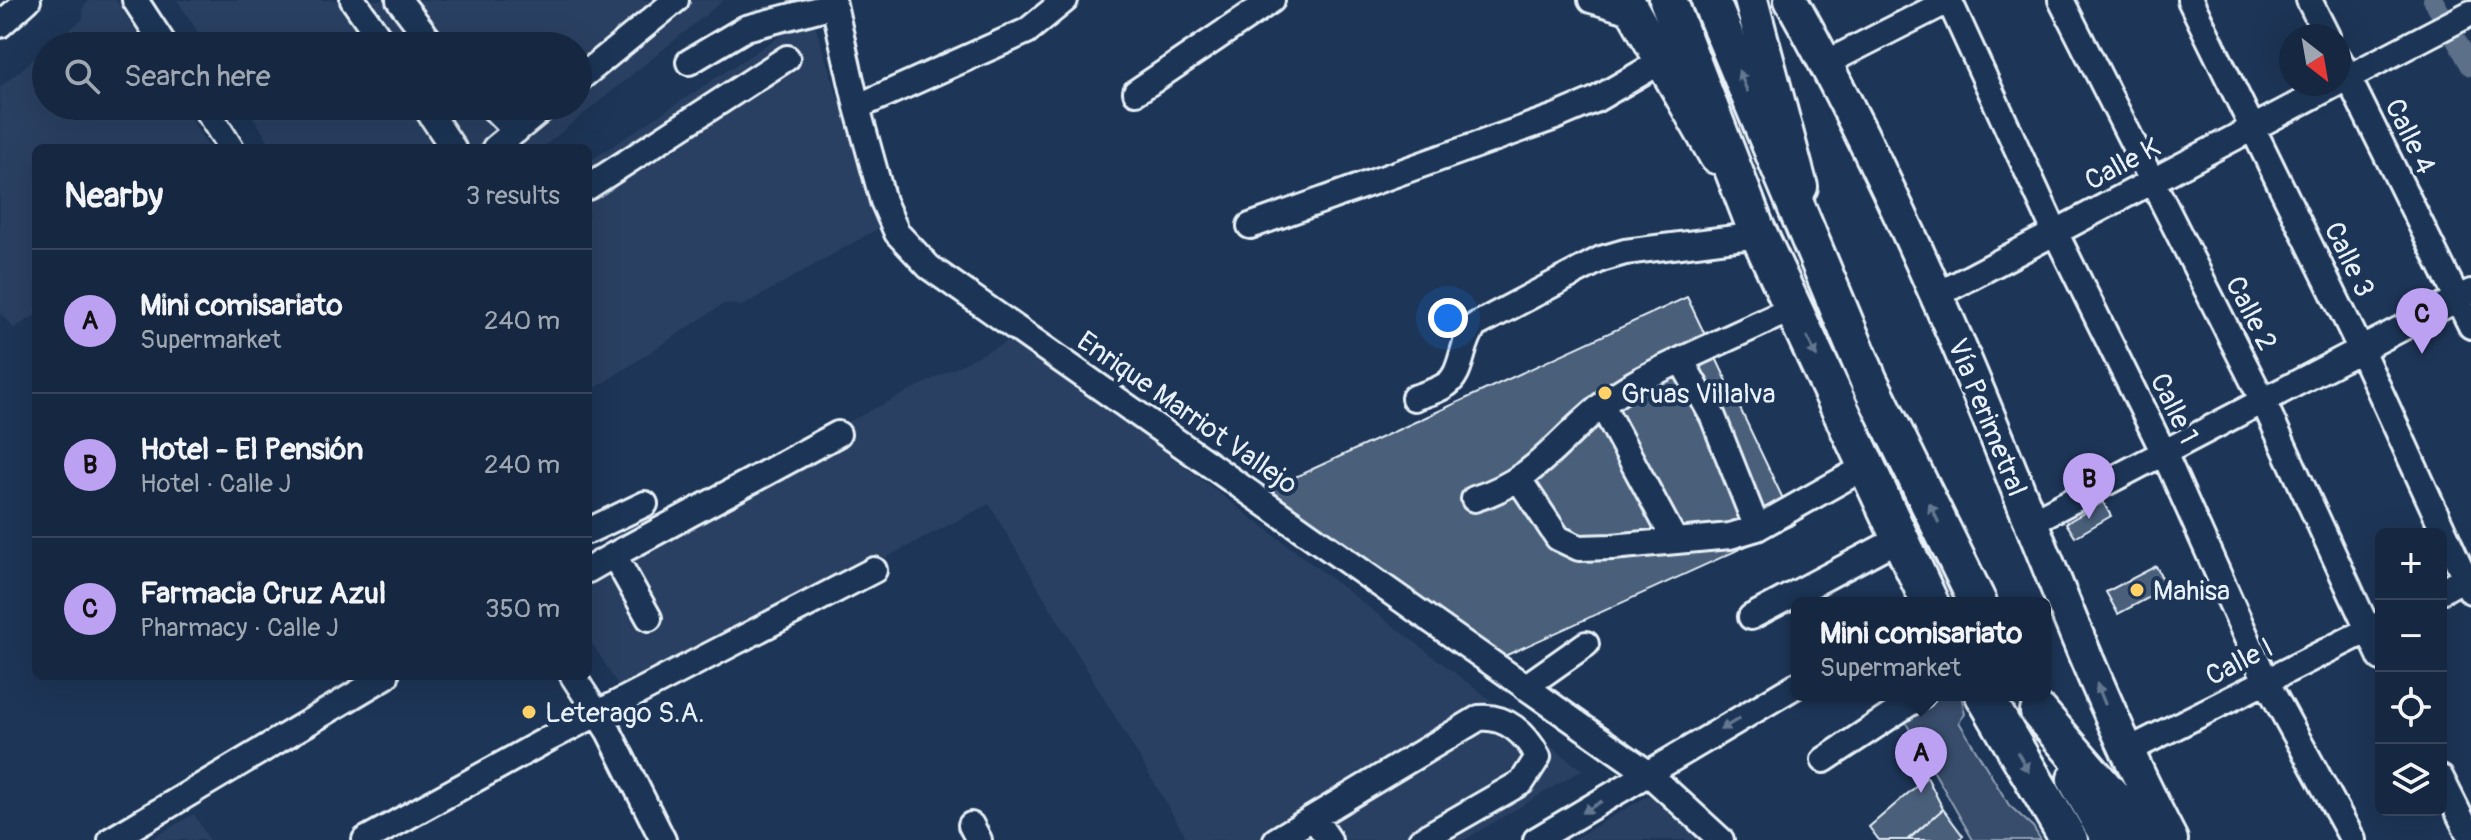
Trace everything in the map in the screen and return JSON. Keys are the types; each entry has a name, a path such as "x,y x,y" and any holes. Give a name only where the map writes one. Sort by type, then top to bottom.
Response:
{"highway":[{"path":"1668,0 1757,230 1927,597"},
{"path":"1710,0 1869,381 1975,597"},
{"path":"1988,701 2069,840"},
{"path":"2034,703 2111,840"},
{"path":"2034,703 2149,840"}],"main road":[{"path":"1751,0 1827,282"},
{"name":"Vía Perimetral","path":"1791,0 1826,63 1937,295 2125,752 2171,840"},
{"path":"1631,6 1757,230"}],"street":[{"path":"0,25 28,0"},
{"path":"135,0 156,32"},
{"path":"353,0 375,32"},
{"path":"399,0 423,32"},
{"path":"592,69 676,0"},
{"path":"857,107 1027,31 1065,0"},
{"path":"1136,92 1272,0"},
{"path":"1591,0 1631,6"},
{"path":"1826,63 1949,0"},
{"name":"Calle 1","path":"1949,0 2055,232 2164,453 2266,681 2353,840"},
{"name":"Calle 2","path":"2061,0 2374,627"},
{"name":"Calle 3","path":"2190,0 2361,350 2469,581"},
{"path":"2309,0 2321,24"},
{"path":"689,62 746,28 833,2"},
{"name":"Enrique Marriot Vallejo","path":"833,2 883,201 897,233 929,267 1648,773 1721,840"},
{"name":"Calle K","path":"2351,71 2466,15"},
{"path":"592,184 787,58"},
{"path":"1250,226 1555,117 1595,100 1662,61"},
{"name":"Calle 4","path":"2351,95 2465,296 2471,326"},
{"name":"Calle K","path":"1937,295 2253,128 2307,96"},
{"path":"213,120 228,144"},
{"path":"434,120 450,144"},
{"path":"505,120 516,131"},
{"path":"500,144 529,120"},
{"path":"1414,398 1447,385 1454,376 1468,333 1476,325 1601,259 1625,252 1757,230"},
{"path":"2031,522 2465,296"},
{"path":"1474,499 1520,481 1602,405 1643,377 1794,308"},
{"path":"1681,360 1713,417 1757,528"},
{"path":"1602,405 1674,539"},
{"path":"592,568 838,434"},
{"path":"1520,481 1558,538 1579,548 1730,536 1757,528 1867,466"},
{"path":"592,529 645,504"},
{"path":"1751,617 1900,538"},
{"path":"614,555 649,618"},
{"path":"365,840 597,713 874,570"},
{"path":"2447,589 2469,581"},
{"name":"Calle I","path":"2125,752 2374,627"},
{"path":"1525,687 1586,644"},
{"path":"111,840 379,680"},
{"path":"576,680 597,713 663,840"},
{"path":"1536,840 1791,689"},
{"path":"1824,760 1913,701"},
{"path":"1276,840 1479,718 1494,716 1524,735 1538,757 1522,782 1421,840"},
{"path":"2447,790 2471,838"},
{"path":"1314,818 1329,840"}],"shaded area":[{"path":"90,0 116,0 136,32 67,32 83,19 83,7"},
{"path":"177,0 724,0 592,107 592,32 198,32"},
{"path":"812,15 879,228 742,306 725,303 592,390 592,159"},
{"path":"32,61 32,120 192,120 207,144 32,144 32,317 14,328 0,313 0,87"},
{"path":"255,120 576,120 547,144 270,144"},
{"path":"1012,339 1134,428 1582,770 1464,840 1188,840 989,504 623,694 592,643 592,552"},
{"path":"1893,701 1962,701 1965,714 1959,722 2009,805 2033,827 2041,840 1973,840"},
{"path":"1649,795 1698,840 1572,840"},
{"path":"194,814 209,840 149,840"}],"building":[{"name":"Gruas Villalva","path":"1687,297 1795,524 1498,659 1269,489"},
{"path":"2103,502 2111,516 2075,537 2066,523"},
{"name":"Mahisa","path":"2156,566 2167,588 2118,614 2106,592"},
{"path":"1927,777 1943,809 1907,840 1879,840 1869,827"},
{"path":"1943,809 1963,836 1959,840 1908,840"}],"waterway":[{"path":"2433,0 2471,66"}],"place":[{"name":"Farmacia Cruz Azul","path":"2422,354"},
{"name":"Gruas Villalva","path":"1605,393"},
{"name":"Hotel - El Pensión","path":"2089,519"},
{"name":"Mahisa","path":"2137,590"},
{"name":"Leterago S.A.","path":"529,712"},
{"name":"Mini comisariato","path":"1921,793"}]}
